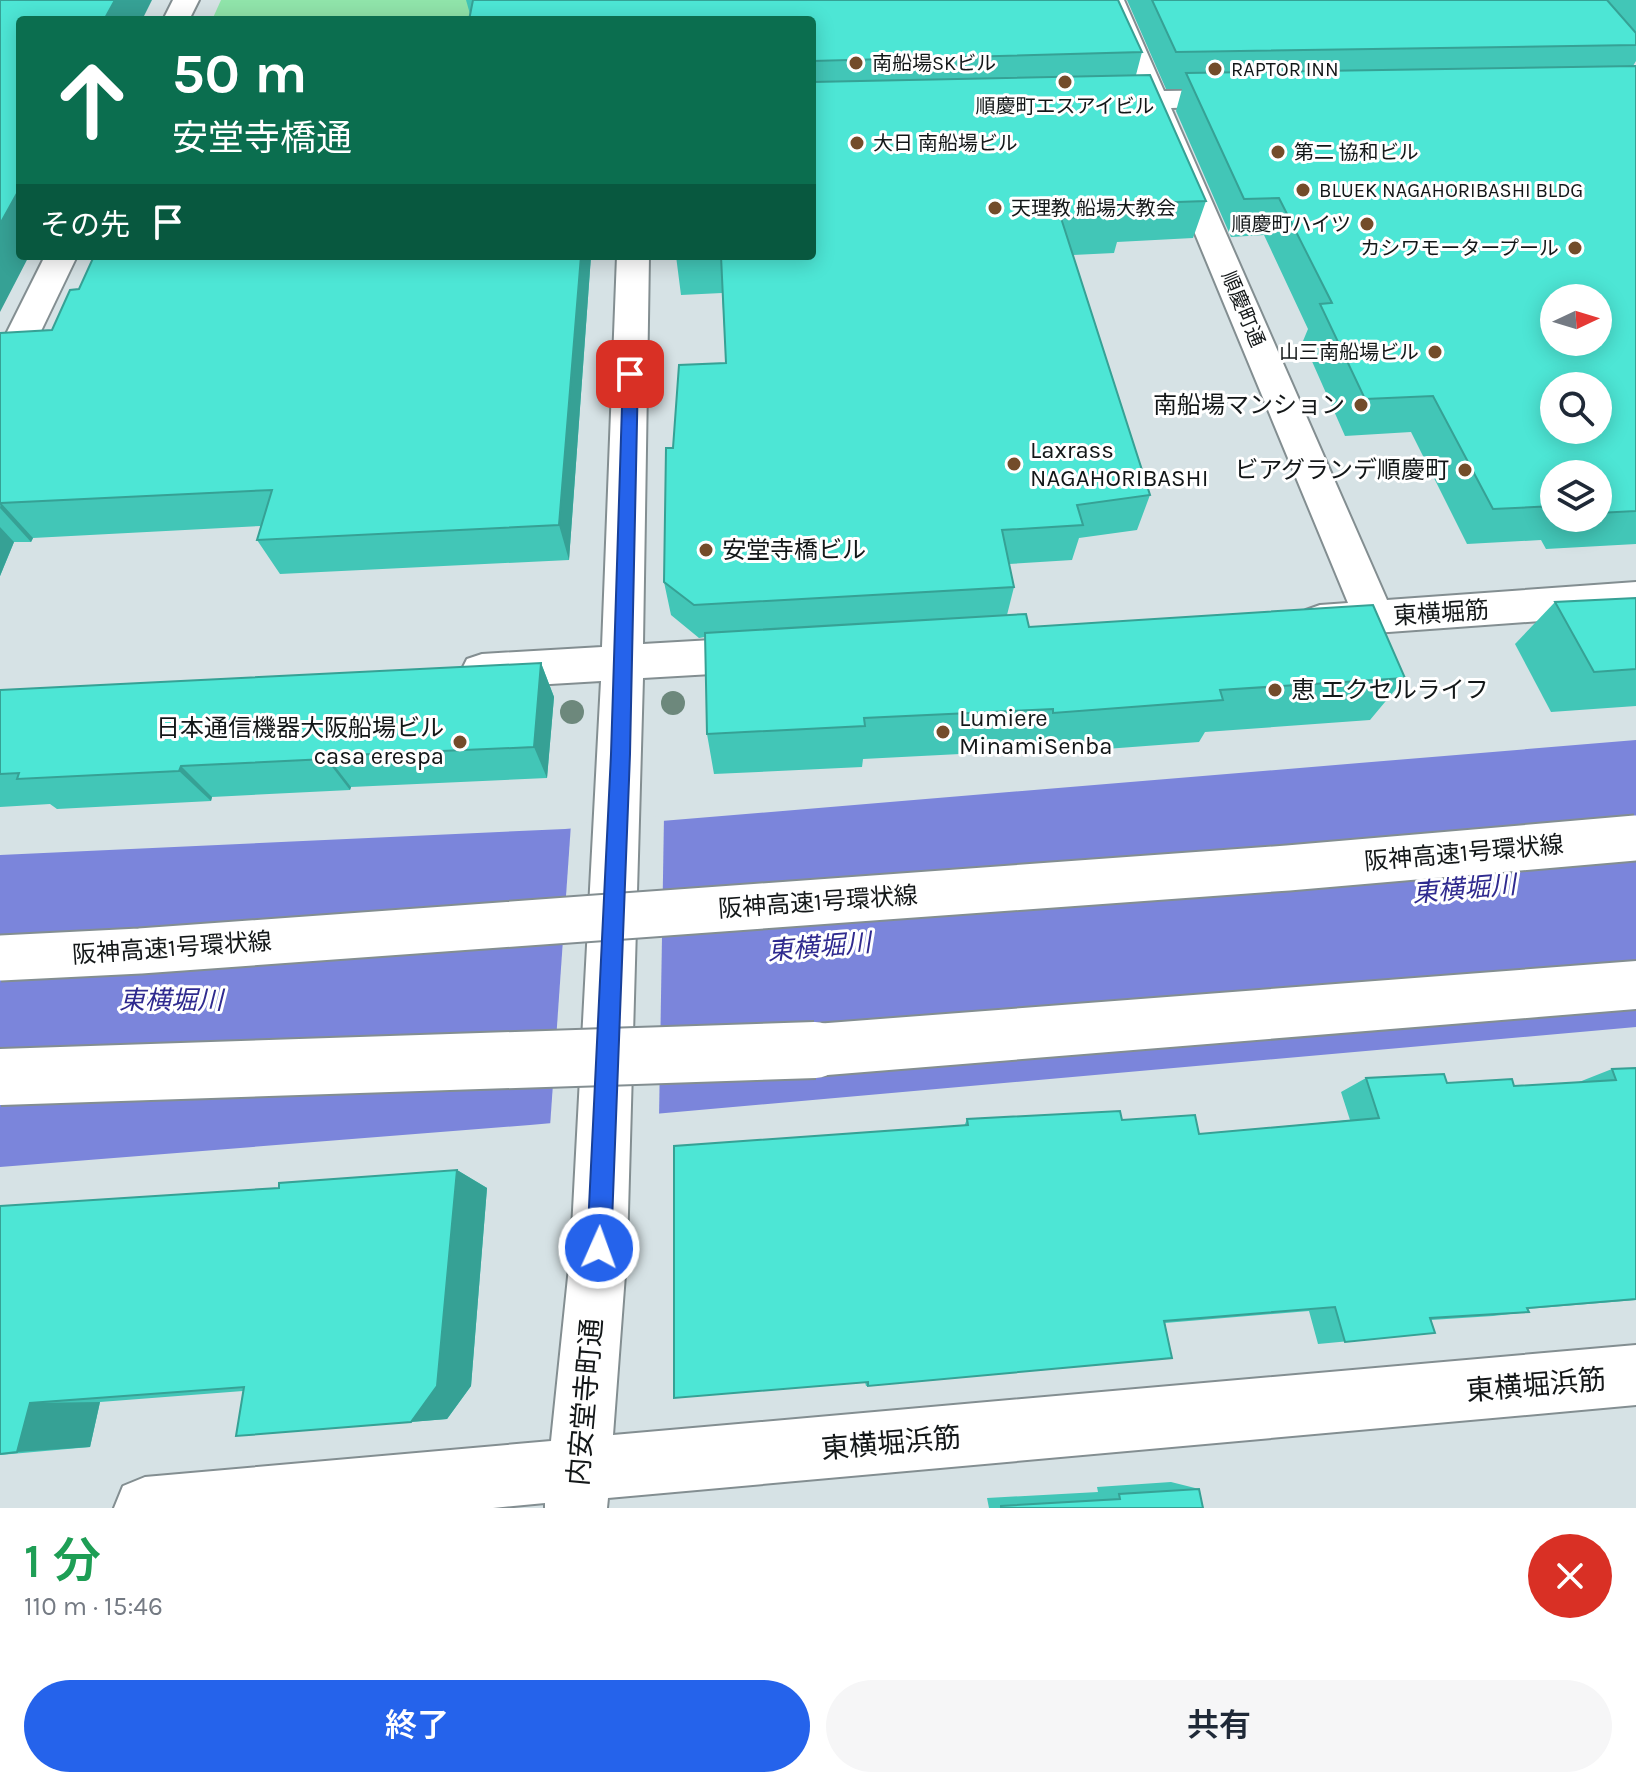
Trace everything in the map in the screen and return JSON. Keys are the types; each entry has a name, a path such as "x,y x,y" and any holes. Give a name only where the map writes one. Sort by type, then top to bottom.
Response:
{"main road":[{"name":"順慶町通","path":"1111,0 1374,617"},
{"path":"1076,102 1262,98"},
{"path":"0,381 59,260"},
{"name":"内安堂寺町通","path":"577,1490 599,1248 620,754 633,260"},
{"name":"東横堀筋","path":"1276,624 1636,598"},
{"path":"446,673 801,652"},
{"name":"阪神高速1号環状線","path":"0,958 172,949 1241,871 1626,839"},
{"path":"0,1077 815,1050 1636,985"},
{"name":"東横堀浜筋","path":"145,1508 577,1490 1636,1375"}],"green space":[{"path":"221,0 474,0 472,16 214,16"}],"water":[{"name":"東横堀川","path":"1636,740 1636,1027 530,1125 0,1167 0,855 565,829"}],"pier":[{"path":"664,816 659,1118 550,1127 571,824"}],"building":[{"path":"0,0 115,0 106,16 16,16 16,195 0,224"},
{"path":"473,0 1118,0 1142,52 816,61 816,16 470,16"},
{"path":"1152,0 1607,0 1636,33 1636,45 1176,52"},
{"path":"1636,66 1636,511 1612,512 1612,460 1540,460 1540,507 1493,509 1433,396 1365,399 1320,304 1332,303 1279,198 1244,199 1186,73"},
{"path":"1150,75 1206,201 1119,204 1123,215 1061,218 1150,495 1077,505 1083,525 1002,530 1014,587 694,605 664,582 666,448 673,448 679,365 726,363 721,260 816,260 816,82"},
{"path":"92,260 581,260 559,525 257,540 272,490 0,504 0,333 52,330 70,290 79,289"},
{"path":"1636,598 1636,669 1594,672 1555,602"},
{"path":"1373,605 1405,678 1220,690 1223,700 1053,713 1053,709 864,718 865,726 707,734 705,633 1026,614 1029,627"},
{"path":"541,663 534,747 327,756 326,759 181,766 179,771 17,779 19,773 0,774 0,690"},
{"path":"1636,1068 1636,1299 1527,1308 1529,1312 1430,1318 1435,1333 1345,1342 1335,1307 1164,1321 1172,1358 868,1386 868,1382 674,1398 674,1146 968,1125 967,1119 1120,1111 1122,1120 1195,1115 1199,1134 1379,1118 1366,1078 1444,1074 1447,1083 1512,1079 1514,1086 1616,1080 1612,1069"},
{"path":"457,1170 437,1386 411,1422 236,1436 244,1387 30,1403 17,1452 0,1454 0,1206 279,1188 279,1183"},
{"path":"1199,1489 1203,1508 1001,1508 1120,1499 1119,1494"}],"place":[{"name":"南船場SKビル","path":"856,63"},
{"name":"RAPTOR INN","path":"1215,69"},
{"name":"順慶町エスアイビル","path":"1065,82"},
{"name":"大日 南船場ビル","path":"857,143"},
{"name":"第二 協和ビル","path":"1278,152"},
{"name":"BLUEK NAGAHORIBASHI BLDG","path":"1303,190"},
{"name":"天理教 船場大教会","path":"995,208"},
{"name":"順慶町ハイツ","path":"1367,224"},
{"name":"カシワモータープール","path":"1575,248"},
{"name":"山三南船場ビル","path":"1435,352"},
{"name":"南船場マンション","path":"1361,405"},
{"name":"Laxrass NAGAHORIBASHI","path":"1014,464"},
{"name":"ビアグランデ順慶町","path":"1465,470"},
{"name":"安堂寺橋ビル","path":"706,550"},
{"name":"恵 エクセルライフ","path":"1275,690"},
{"name":"Lumiere MinamiSenba","path":"943,732"},
{"name":"日本通信機器大阪船場ビル casa erespa","path":"460,742"}],"route":[{"path":"599,1248 620,754 630,374"}]}
